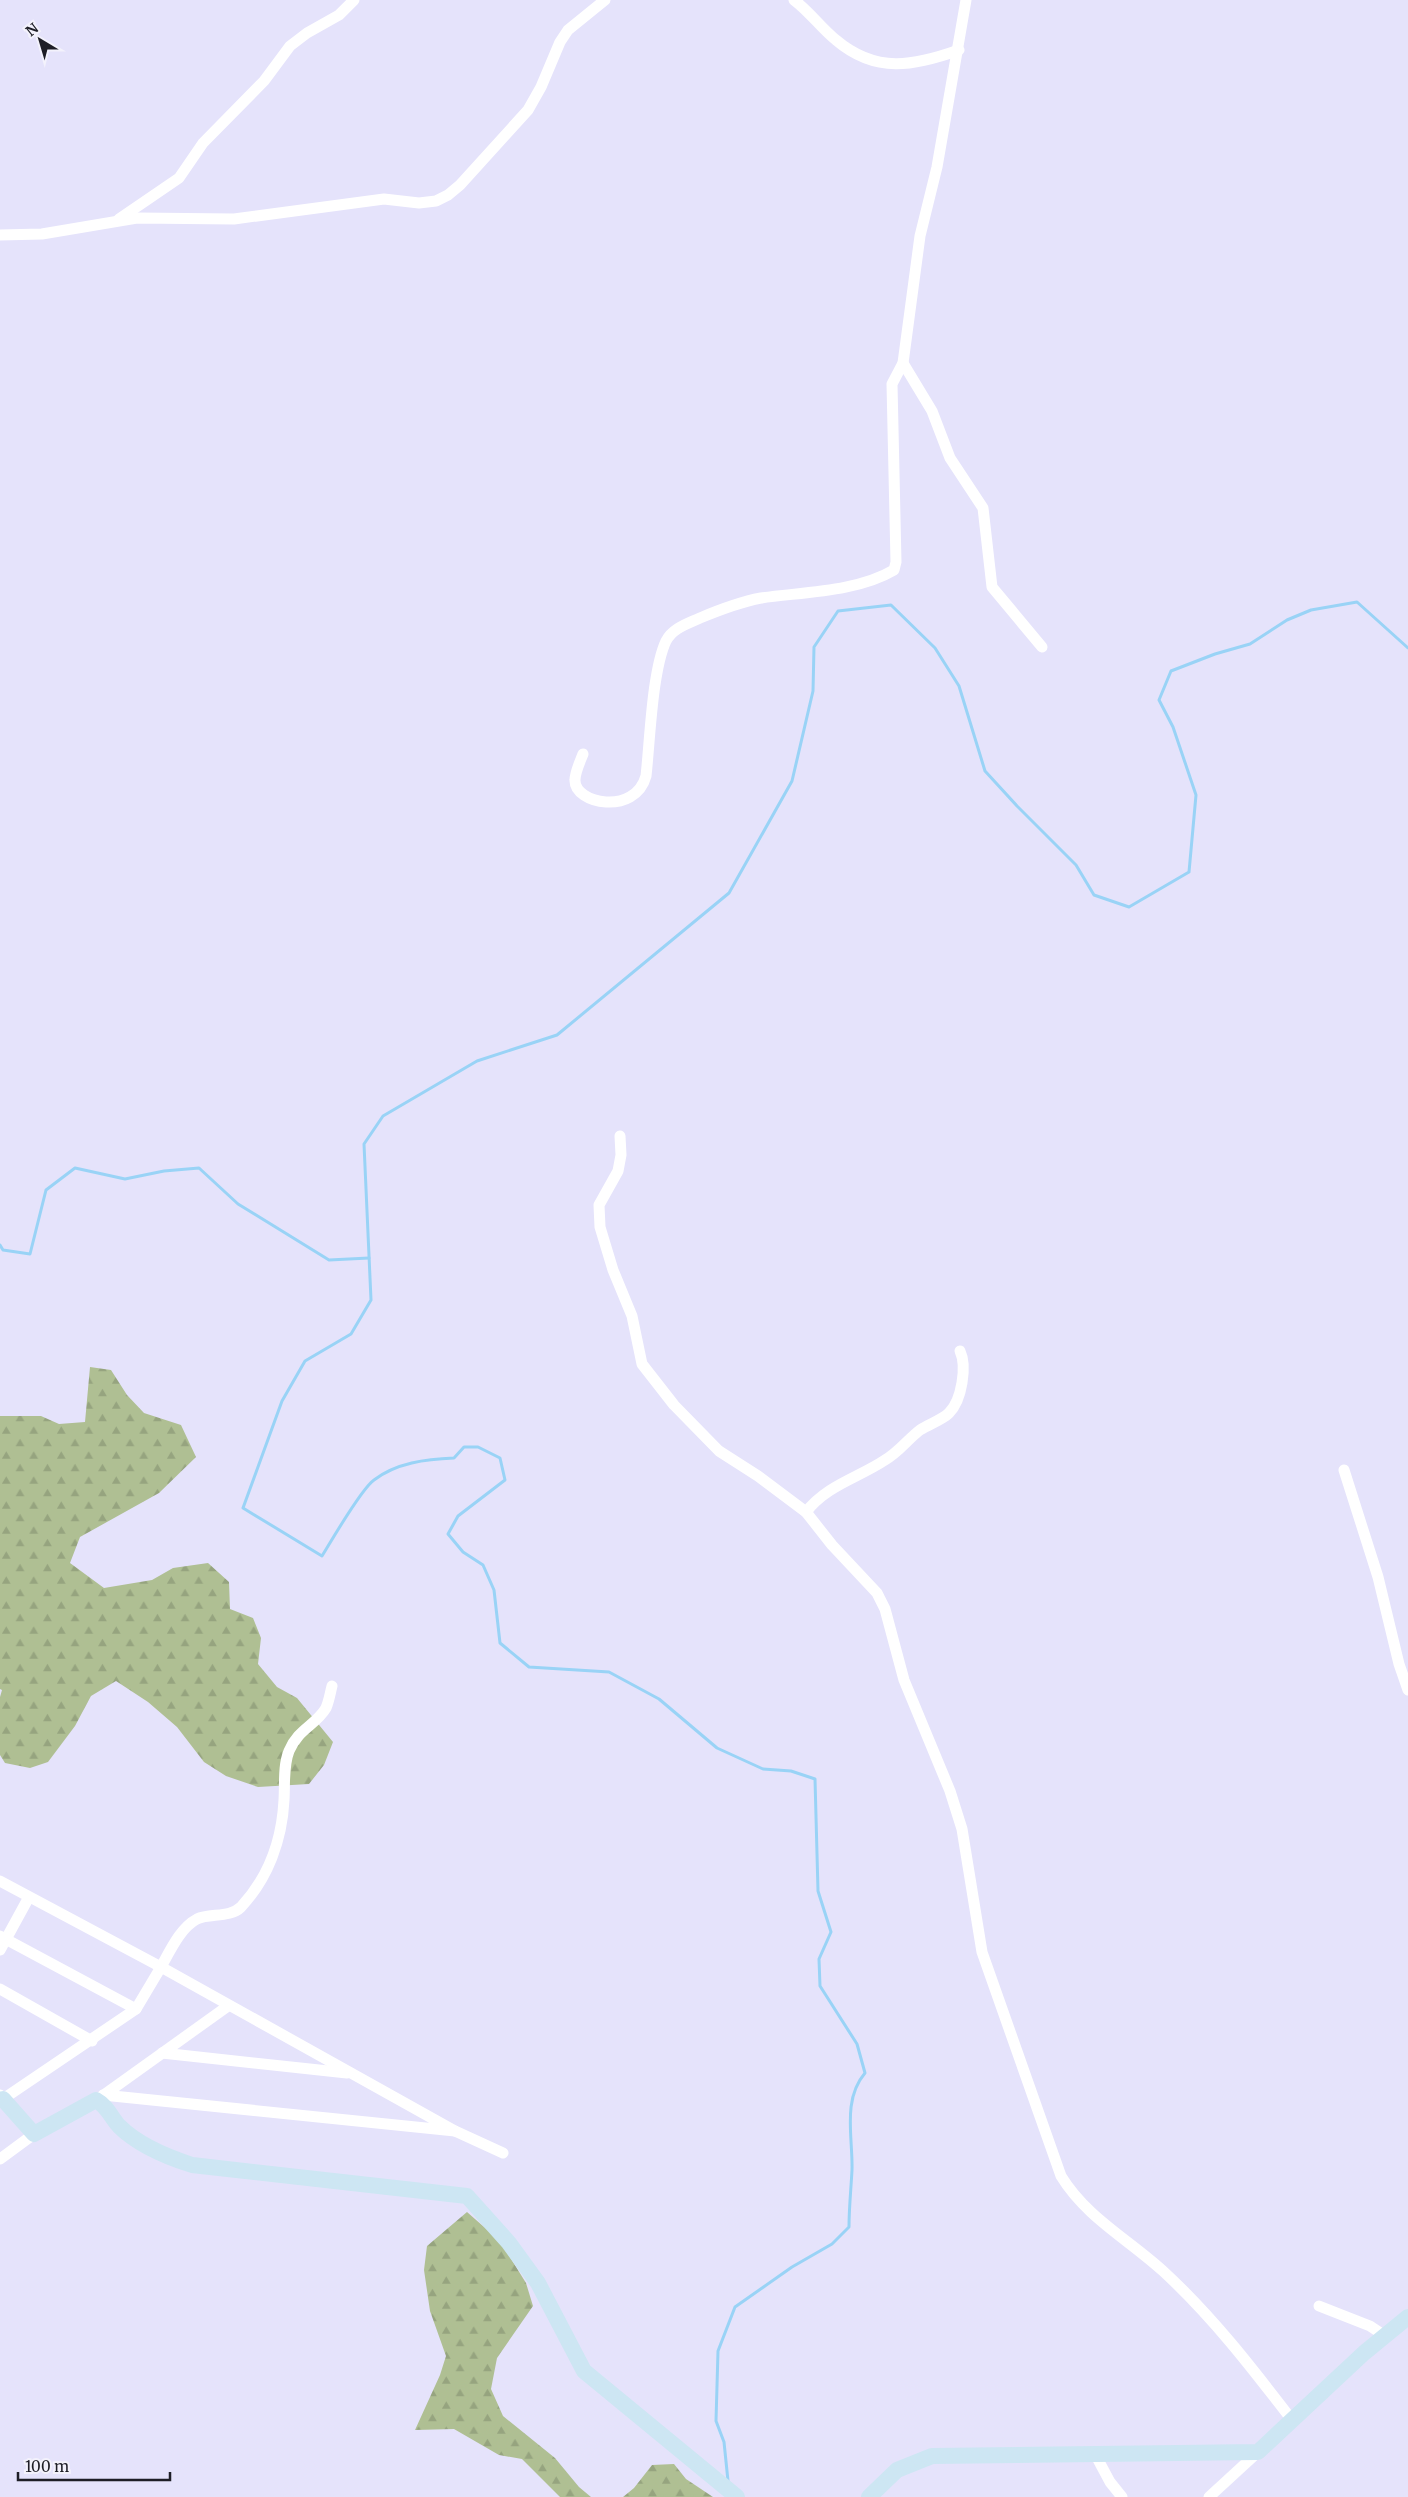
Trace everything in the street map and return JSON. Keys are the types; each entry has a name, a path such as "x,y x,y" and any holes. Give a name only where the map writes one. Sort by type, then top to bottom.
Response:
{"street":[{"path":"118,220 179,178 204,143 264,81 290,46 307,33 339,15 354,0"},
{"path":"0,235 42,234 137,218 234,219 384,199 419,203 436,201 448,195 460,185 528,110 541,86 560,42 568,30 605,0"},
{"path":"794,0 835,40 854,53 874,61 894,65 920,62 959,50"},
{"path":"583,754 575,780 576,786 584,795 604,803 625,801 634,797 644,784 646,776 658,664 670,634 684,625 728,607 761,598 833,590 885,575 894,570 896,562 892,384 903,363 920,236 937,167 959,50 966,0"},
{"path":"903,363 935,417 937,427 950,458 982,508 992,587 1042,647"},
{"path":"620,1136 621,1155 618,1171 599,1206 600,1227 613,1270 632,1316 642,1364 674,1405 719,1451 758,1476 806,1512 832,1545 877,1593 885,1609 904,1680 950,1791 962,1829 982,1952 1061,2176 1082,2205 1163,2270 1230,2340 1292,2420"},
{"path":"806,1512 815,1500 825,1493 883,1462 899,1451 920,1430 951,1411 964,1372 964,1360 960,1351"},
{"path":"1344,1470 1378,1577 1399,1664 1408,1690"},
{"path":"34,2134 1,2098 136,2010 180,1935 190,1924 207,1916 229,1914 237,1910 265,1872 276,1852 283,1814 285,1765 289,1751 298,1734 325,1710 332,1686"},
{"path":"0,1881 161,1967 455,2131 503,2153"},
{"path":"29,1897 2,1942 136,2010"},
{"path":"0,1989 92,2040"},
{"path":"0,2159 34,2134 100,2097 228,2006"},
{"path":"162,2053 353,2073"},
{"path":"100,2097 455,2131"},
{"path":"100,2097 102,2103 117,2124 131,2137 175,2160 192,2165 467,2196 509,2243 538,2283 584,2371 737,2497"},
{"path":"1319,2306 1370,2326 1385,2336"},
{"path":"1209,2497 1408,2317"},
{"path":"869,2497 897,2470 932,2456 1258,2452"},
{"path":"1095,2454 1110,2482 1122,2497"}],"green space":[{"path":"90,1367 111,1370 127,1395 144,1413 181,1425 196,1457 159,1493 80,1537 70,1563 104,1588 152,1580 173,1568 208,1563 229,1582 230,1609 253,1618 261,1638 258,1664 277,1687 297,1698 333,1742 324,1765 309,1784 258,1787 226,1776 204,1762 177,1727 148,1702 116,1681 91,1696 75,1726 48,1762 30,1768 5,1763 0,1755 0,1697 2,1690 0,1689 0,1416 41,1416 59,1424 85,1422"},
{"path":"467,2212 500,2241 526,2283 533,2306 497,2358 491,2389 503,2416 555,2458 579,2487 591,2497 560,2497 522,2459 499,2455 454,2429 415,2430 440,2375 446,2356 430,2311 424,2270 427,2246"},
{"path":"674,2464 686,2479 713,2497 623,2497 634,2488 652,2465"}],"waterway":[{"path":"728,2481 724,2442 716,2421 718,2351 735,2307 792,2267 832,2244 849,2227 852,2170 851,2107 853,2095 865,2073 857,2044 820,1986 819,1959 831,1932 818,1891 815,1779 791,1771 763,1769 717,1748 659,1699 609,1672 529,1667 500,1643 494,1590 483,1565 463,1552 448,1534 458,1516 505,1480 500,1458 478,1447 464,1447 454,1458 433,1459 402,1466 374,1480 354,1504 322,1556 243,1508 282,1401 305,1361 351,1334 371,1300 364,1144 383,1116 477,1061 557,1035 729,893 792,781 813,691 814,647 838,611 891,605 935,648 959,686 985,771 1076,865 1094,895 1129,907 1189,872 1196,795 1173,727 1159,700 1171,671 1215,654 1250,644 1287,620 1311,610 1357,602 1408,648"},
{"path":"0,1245 3,1250 30,1254 46,1190 75,1168 125,1179 164,1171 199,1168 238,1204 329,1260 369,1258"}]}
